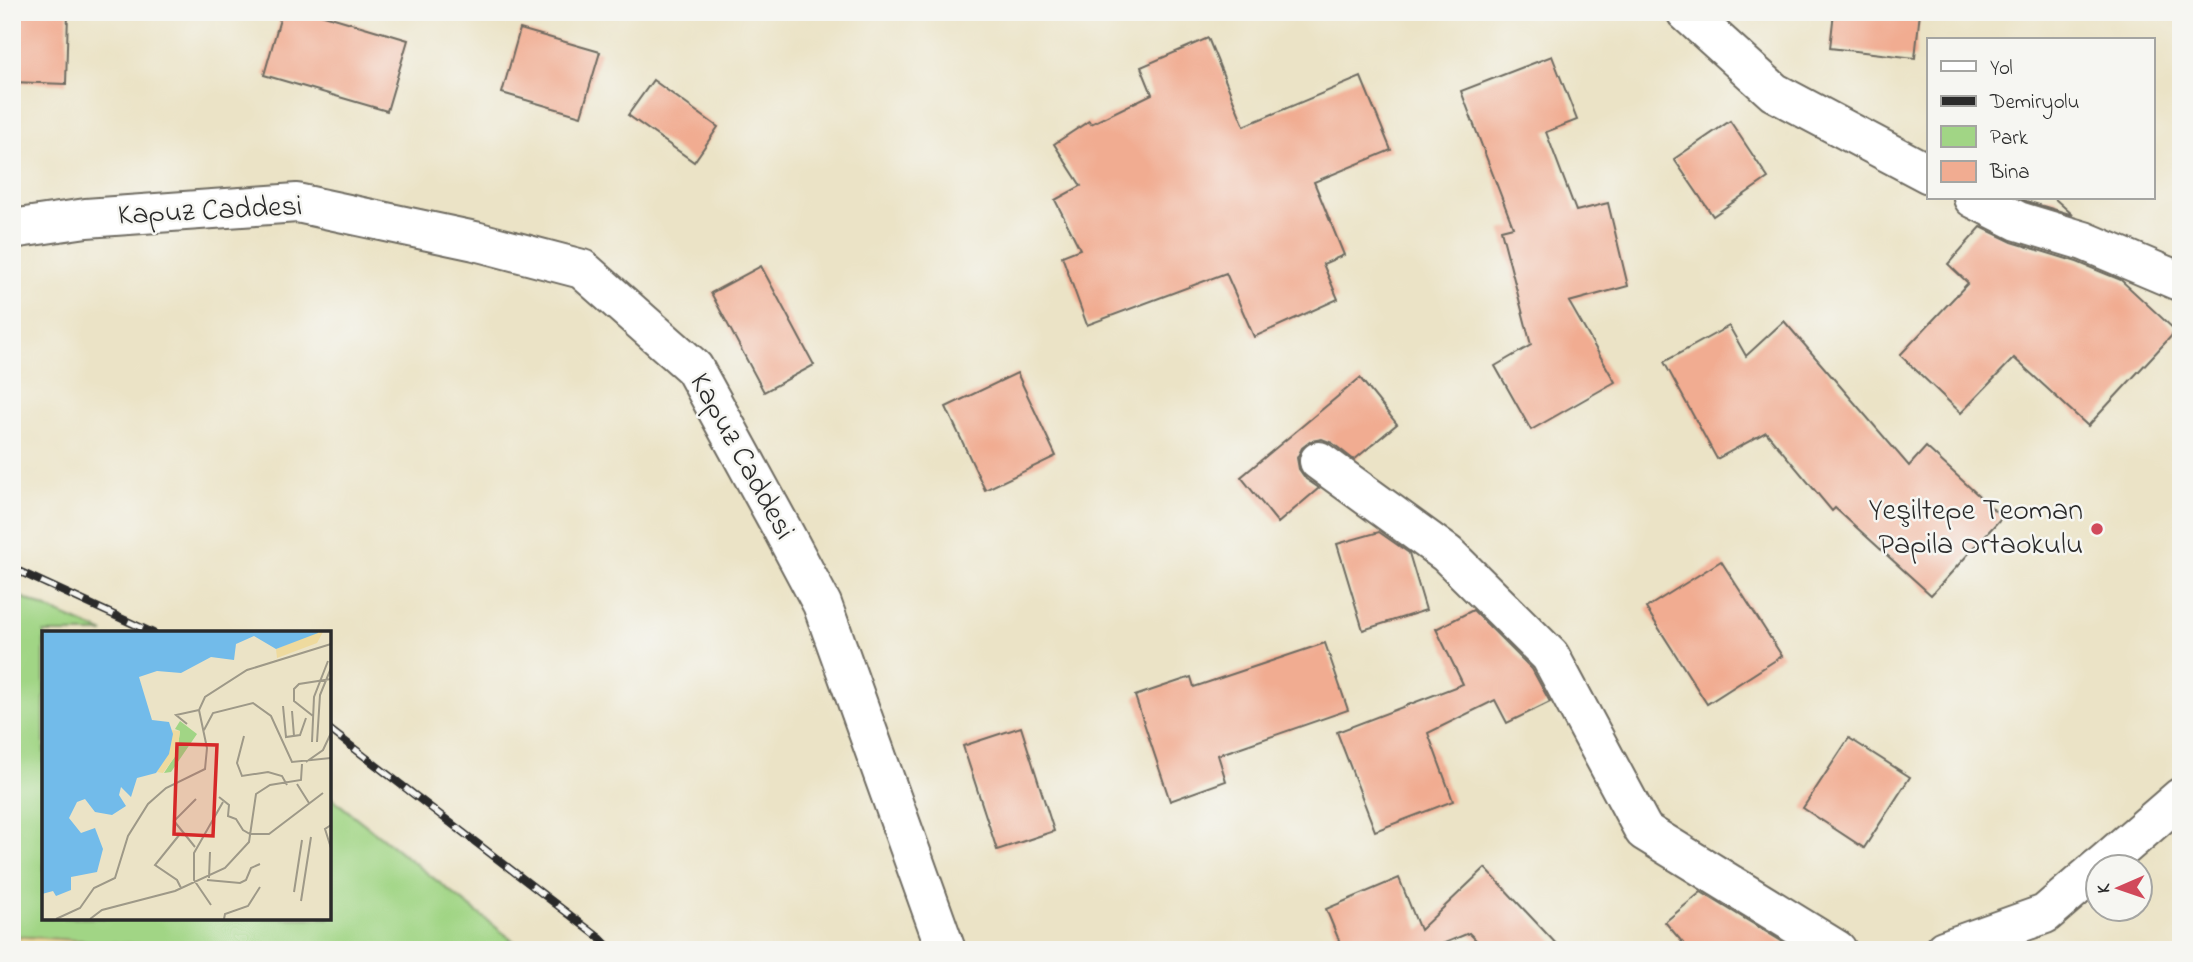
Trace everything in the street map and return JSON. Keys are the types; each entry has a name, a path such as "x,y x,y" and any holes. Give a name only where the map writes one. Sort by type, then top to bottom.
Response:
{"street":[{"path":"1686,12 1774,92 1927,173"},
{"path":"1977,200 2018,221 2084,241 2181,282"},
{"name":"Kapuz Caddesi","path":"12,229 86,218 297,203 475,241 582,269 694,368 793,549 822,604 946,950"},
{"path":"1319,461 1447,554 1550,656 1644,831 1837,950"},
{"path":"2117,853 2180,800"},
{"path":"1944,950 2045,914 2084,881"}],"green space":[{"path":"12,593 99,631 42,631 42,920 331,920 331,798 525,950 224,950 12,936"}],"sand":[{"path":"12,936 224,950 12,950"}],"building":[{"path":"12,12 68,12 66,84 12,82"},
{"path":"282,12 314,12 408,40 387,111 264,75"},
{"path":"1834,12 1920,12 1915,58 1830,48"},
{"path":"520,29 600,52 581,116 502,93"},
{"path":"1208,38 1244,126 1361,77 1391,150 1314,182 1344,255 1323,264 1338,299 1254,337 1226,273 1087,325 1062,256 1080,249 1055,200 1081,186 1054,144 1089,121 1091,124 1152,94 1141,67"},
{"path":"1552,56 1577,120 1546,132 1576,211 1608,203 1628,286 1569,302 1615,382 1531,430 1495,366 1531,345 1501,230 1513,227 1461,91"},
{"path":"653,80 718,127 694,162 628,115"},
{"path":"1730,121 1768,178 1713,216 1674,159"},
{"path":"2056,200 2073,215 2026,201"},
{"path":"1981,227 2012,242 2077,262 2121,280 2176,331 2088,426 2014,358 1961,413 1900,355 1968,283 1948,264"},
{"path":"761,266 814,365 764,392 711,293"},
{"path":"1784,321 1909,466 1926,447 2002,517 1931,595 1835,508 1832,511 1766,432 1717,459 1664,362 1729,326 1746,356"},
{"path":"1017,373 1056,456 985,490 946,407"},
{"path":"1360,378 1397,424 1354,460 1332,443 1322,439 1311,441 1302,448 1297,458 1299,469 1306,479 1319,488 1278,523 1241,477"},
{"path":"1379,532 1409,553 1426,610 1363,630 1337,544"},
{"path":"1721,561 1782,656 1707,704 1646,608"},
{"path":"1473,610 1532,669 1550,702 1507,723 1495,700 1428,733 1453,801 1375,831 1337,732 1463,684 1436,629"},
{"path":"1325,643 1348,710 1218,755 1226,781 1170,801 1135,696 1191,677 1194,687"},
{"path":"1021,727 1054,831 997,850 963,746"},
{"path":"1849,738 1910,777 1864,848 1803,808"},
{"path":"1485,868 1562,950 1486,950 1469,933 1428,950 1343,950 1326,909 1399,878 1420,930"},
{"path":"1701,892 1793,950 1689,950 1665,922"}],"railway":[{"path":"12,568 149,631"},
{"path":"331,731 612,950"}],"place":[{"name":"Yeşiltepe Teoman Papila Ortaokulu","path":"2097,529"}]}
